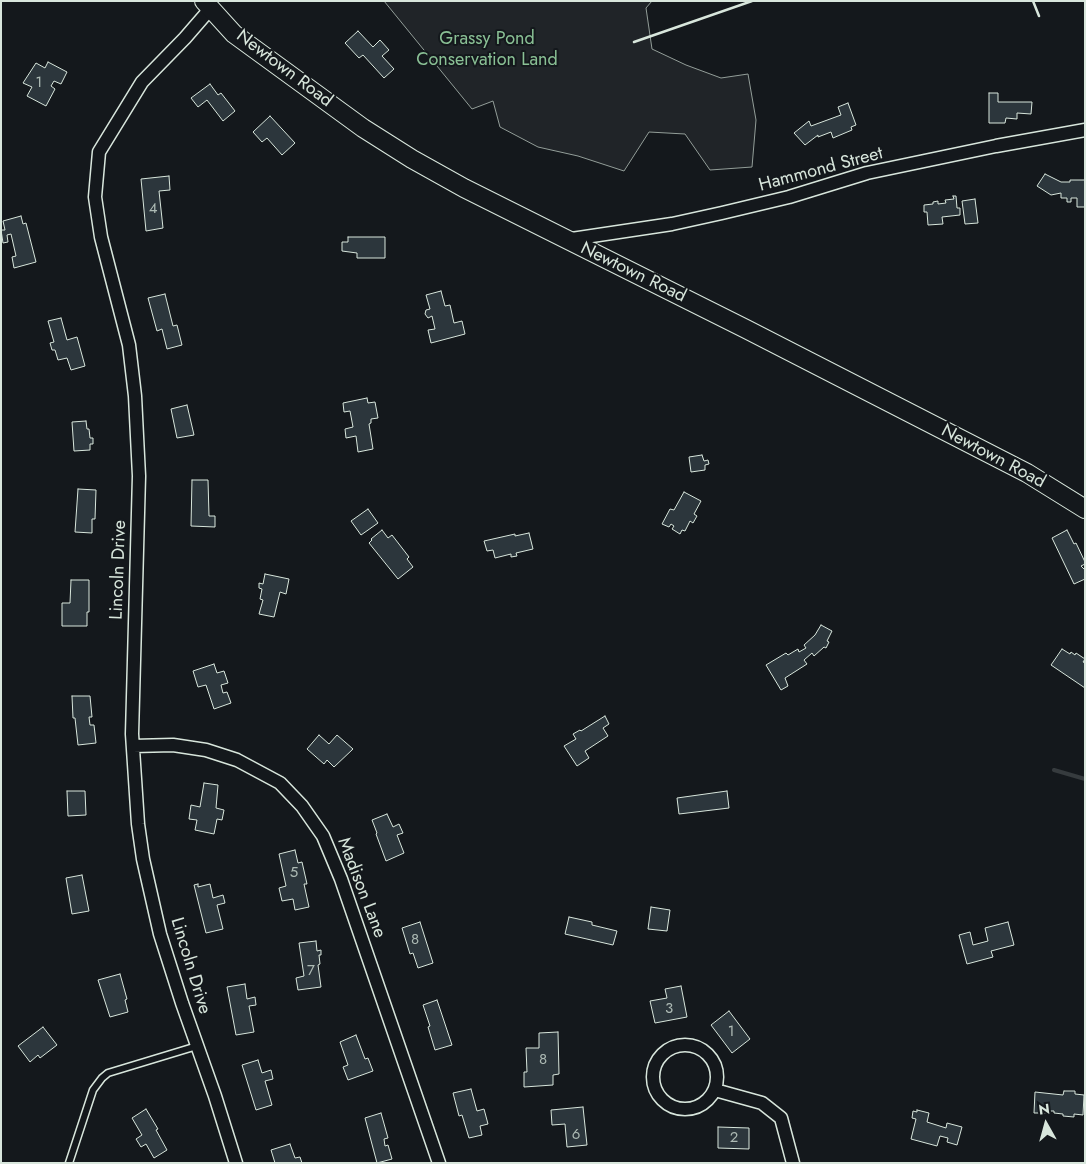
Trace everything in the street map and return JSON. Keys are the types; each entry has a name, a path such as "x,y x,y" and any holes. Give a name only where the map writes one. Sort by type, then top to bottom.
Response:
{"street":[{"name":"Newtown Road","path":"208,5 234,34 363,128 412,159 565,240 746,329 1027,473 1085,509"},
{"name":"Lincoln Drive","path":"208,5 185,38 142,82 99,152 95,197 101,237 129,345 135,396 139,476 133,746 138,824 143,859 160,934 236,1163"},
{"name":"Hammond Street","path":"565,240 722,214 789,197 868,173 996,146 1085,130"},
{"name":"Madison Lane","path":"133,746 173,745 198,748 237,760 280,783 302,806 323,836 341,879 439,1163"},
{"path":"682,1046 698,1048 711,1058 715,1066 717,1082 715,1090 710,1097 697,1107 689,1109 673,1107 666,1102 656,1089 654,1081 656,1065 660,1058 674,1048 682,1046"},
{"path":"715,1090 762,1103 782,1118 793,1163"}],"lane":[{"path":"69,1163 92,1090 102,1078 108,1073 197,1046"}],"green space":[{"name":"Grassy Pond Conservation Land","path":"384,1 652,1 646,8 652,49 686,65 721,78 748,74 756,120 752,167 710,170 685,134 649,132 624,171 578,156 538,147 500,127 493,101 472,109"}],"building":[{"path":"358,31 373,47 380,40 389,50 382,56 394,69 384,78 363,55 359,58 345,43"},
{"path":"48,62 67,72 61,84 54,81 51,86 55,89 46,106 27,96 32,87 23,83 36,63 45,68"},
{"path":"210,84 218,95 221,93 235,111 223,121 207,100 198,107 191,98"},
{"path":"989,93 998,93 998,102 1032,102 1031,114 1017,113 1017,119 1006,118 1005,123 989,123"},
{"path":"848,103 856,125 851,127 852,130 833,138 831,132 818,137 818,135 805,145 794,133 809,121 811,126 841,115 838,107"},
{"path":"270,116 295,143 282,155 267,138 262,142 253,132"},
{"path":"1045,174 1061,182 1085,180 1085,207 1077,207 1077,198 1071,198 1071,202 1067,202 1067,198 1061,198 1061,193 1051,195 1037,186"},
{"path":"169,176 170,190 159,191 163,228 146,231 141,179"},
{"path":"953,196 956,196 960,215 942,217 943,224 928,225 927,212 924,212 924,205 933,204 933,202 938,201 938,204 946,203 945,200 954,199"},
{"path":"975,199 978,223 965,224 962,201"},
{"path":"21,216 23,224 26,223 36,262 14,268 12,257 16,256 11,234 7,235 8,242 3,243 1,230 5,230 3,221"},
{"path":"348,237 385,237 385,258 357,258 357,253 342,251 342,242 348,242"},
{"path":"441,291 445,306 450,305 454,323 462,321 465,334 431,343 428,330 435,329 432,316 428,318 425,314 426,310 430,309 426,295"},
{"path":"165,294 173,326 177,325 182,345 167,349 162,329 157,331 148,298"},
{"path":"61,318 67,340 77,337 85,366 71,370 67,358 58,360 55,350 52,350 50,343 54,342 48,321"},
{"path":"367,398 368,403 375,402 378,418 371,419 369,424 373,449 358,452 356,436 346,438 345,429 353,427 350,411 344,412 343,403"},
{"path":"187,405 194,435 177,438 171,409"},
{"path":"86,421 90,438 93,438 93,444 90,444 90,450 74,451 72,422"},
{"path":"702,455 704,461 708,460 709,464 705,465 705,470 691,472 689,457"},
{"path":"192,480 208,480 209,516 215,516 215,527 191,526"},
{"path":"78,489 96,490 95,519 92,519 92,533 75,532"},
{"path":"684,492 701,501 694,514 697,516 693,523 690,521 685,531 682,530 680,534 672,529 674,526 671,524 669,527 662,524 670,509 674,510"},
{"path":"368,509 378,523 361,535 351,521"},
{"path":"382,530 388,538 392,535 409,557 407,559 413,567 398,579 369,543"},
{"path":"1067,530 1085,562 1081,566 1085,570 1085,579 1074,584 1052,538"},
{"path":"529,533 533,549 516,553 517,556 511,557 511,554 495,558 493,550 487,551 484,541 515,534 515,536"},
{"path":"265,574 289,579 286,594 280,592 274,617 259,614 263,600 260,599 262,589 259,588 259,583 263,584"},
{"path":"71,580 89,580 87,626 62,626 62,603 70,603"},
{"path":"821,625 832,631 826,648 824,647 814,656 812,653 804,660 807,664 785,678 788,686 781,690 766,665 786,653 788,655 798,649 799,652 806,648 804,645 815,635"},
{"path":"1062,649 1070,654 1071,652 1075,655 1076,653 1085,659 1083,662 1085,663 1085,688 1051,665"},
{"path":"214,664 217,673 224,671 228,683 221,685 223,693 227,692 231,703 214,709 206,685 198,687 193,671"},
{"path":"72,696 90,696 92,717 89,717 90,725 94,725 96,743 78,745 75,718 73,718"},
{"path":"605,716 609,724 603,728 608,736 585,751 589,758 577,766 564,746 576,739 573,734"},
{"path":"319,735 329,744 337,735 353,749 334,767 327,760 324,764 307,749"},
{"path":"204,783 218,785 216,808 224,810 222,820 217,819 214,834 195,830 197,820 189,819 191,805 200,807"},
{"path":"67,791 85,791 86,815 68,816"},
{"path":"727,791 729,808 679,814 677,798"},
{"path":"387,814 393,827 399,824 403,833 397,835 404,853 386,861 372,820"},
{"path":"295,850 298,863 302,862 307,884 304,884 309,907 295,910 293,899 282,901 279,888 286,886 279,854"},
{"path":"82,875 89,911 72,914 66,878"},
{"path":"198,884 198,887 210,884 213,898 223,895 225,903 217,905 223,929 206,933 194,885"},
{"path":"651,907 670,910 667,931 648,929"},
{"path":"569,917 592,922 592,925 617,931 613,945 565,934"},
{"path":"420,922 433,963 418,968 413,953 410,954 402,928"},
{"path":"1008,922 1014,945 991,951 993,957 967,964 959,935 970,932 973,945 988,941 985,928"},
{"path":"316,941 317,951 321,950 321,955 319,955 320,964 318,965 321,987 298,990 296,978 304,976 299,943"},
{"path":"120,974 127,999 125,1000 128,1012 110,1017 98,980"},
{"path":"245,984 247,999 255,997 256,1005 249,1006 254,1032 236,1035 227,987"},
{"path":"681,986 687,1017 655,1023 650,1001 667,998 665,989"},
{"path":"437,1000 452,1045 435,1050 423,1005"},
{"path":"729,1011 750,1039 732,1053 711,1025"},
{"path":"43,1027 57,1045 40,1058 38,1055 30,1062 18,1046"},
{"path":"558,1032 559,1074 553,1075 553,1085 524,1087 524,1072 527,1072 526,1048 539,1048 539,1033"},
{"path":"356,1035 365,1059 368,1058 373,1071 348,1080 343,1067 348,1065 340,1042"},
{"path":"258,1060 262,1073 271,1070 273,1079 265,1081 272,1105 256,1110 242,1065"},
{"path":"471,1089 477,1111 484,1109 488,1124 480,1126 482,1135 469,1138 462,1115 459,1116 453,1093"},
{"path":"1064,1091 1075,1091 1075,1094 1084,1095 1083,1115 1074,1114 1074,1117 1063,1116 1063,1114 1054,1113 1054,1111 1050,1111 1050,1113 1034,1113 1035,1092 1063,1095"},
{"path":"583,1107 587,1145 567,1147 565,1124 552,1125 551,1110"},
{"path":"146,1109 158,1129 156,1130 167,1150 154,1158 146,1144 141,1147 136,1139 142,1135 132,1118"},
{"path":"917,1110 929,1113 927,1122 946,1128 947,1123 962,1127 957,1145 947,1142 948,1138 940,1136 937,1146 911,1139 916,1119 912,1118 913,1111 917,1112"},
{"path":"381,1113 388,1138 384,1139 385,1146 388,1145 392,1159 377,1163 365,1118"},
{"path":"718,1127 749,1128 749,1149 718,1148"},
{"path":"290,1144 295,1158 300,1157 302,1163 275,1163 271,1150"}],"waterway":[{"path":"1054,770 1085,779"}],"wall":[{"path":"634,42 752,1"},
{"path":"1033,1 1039,16"}]}
